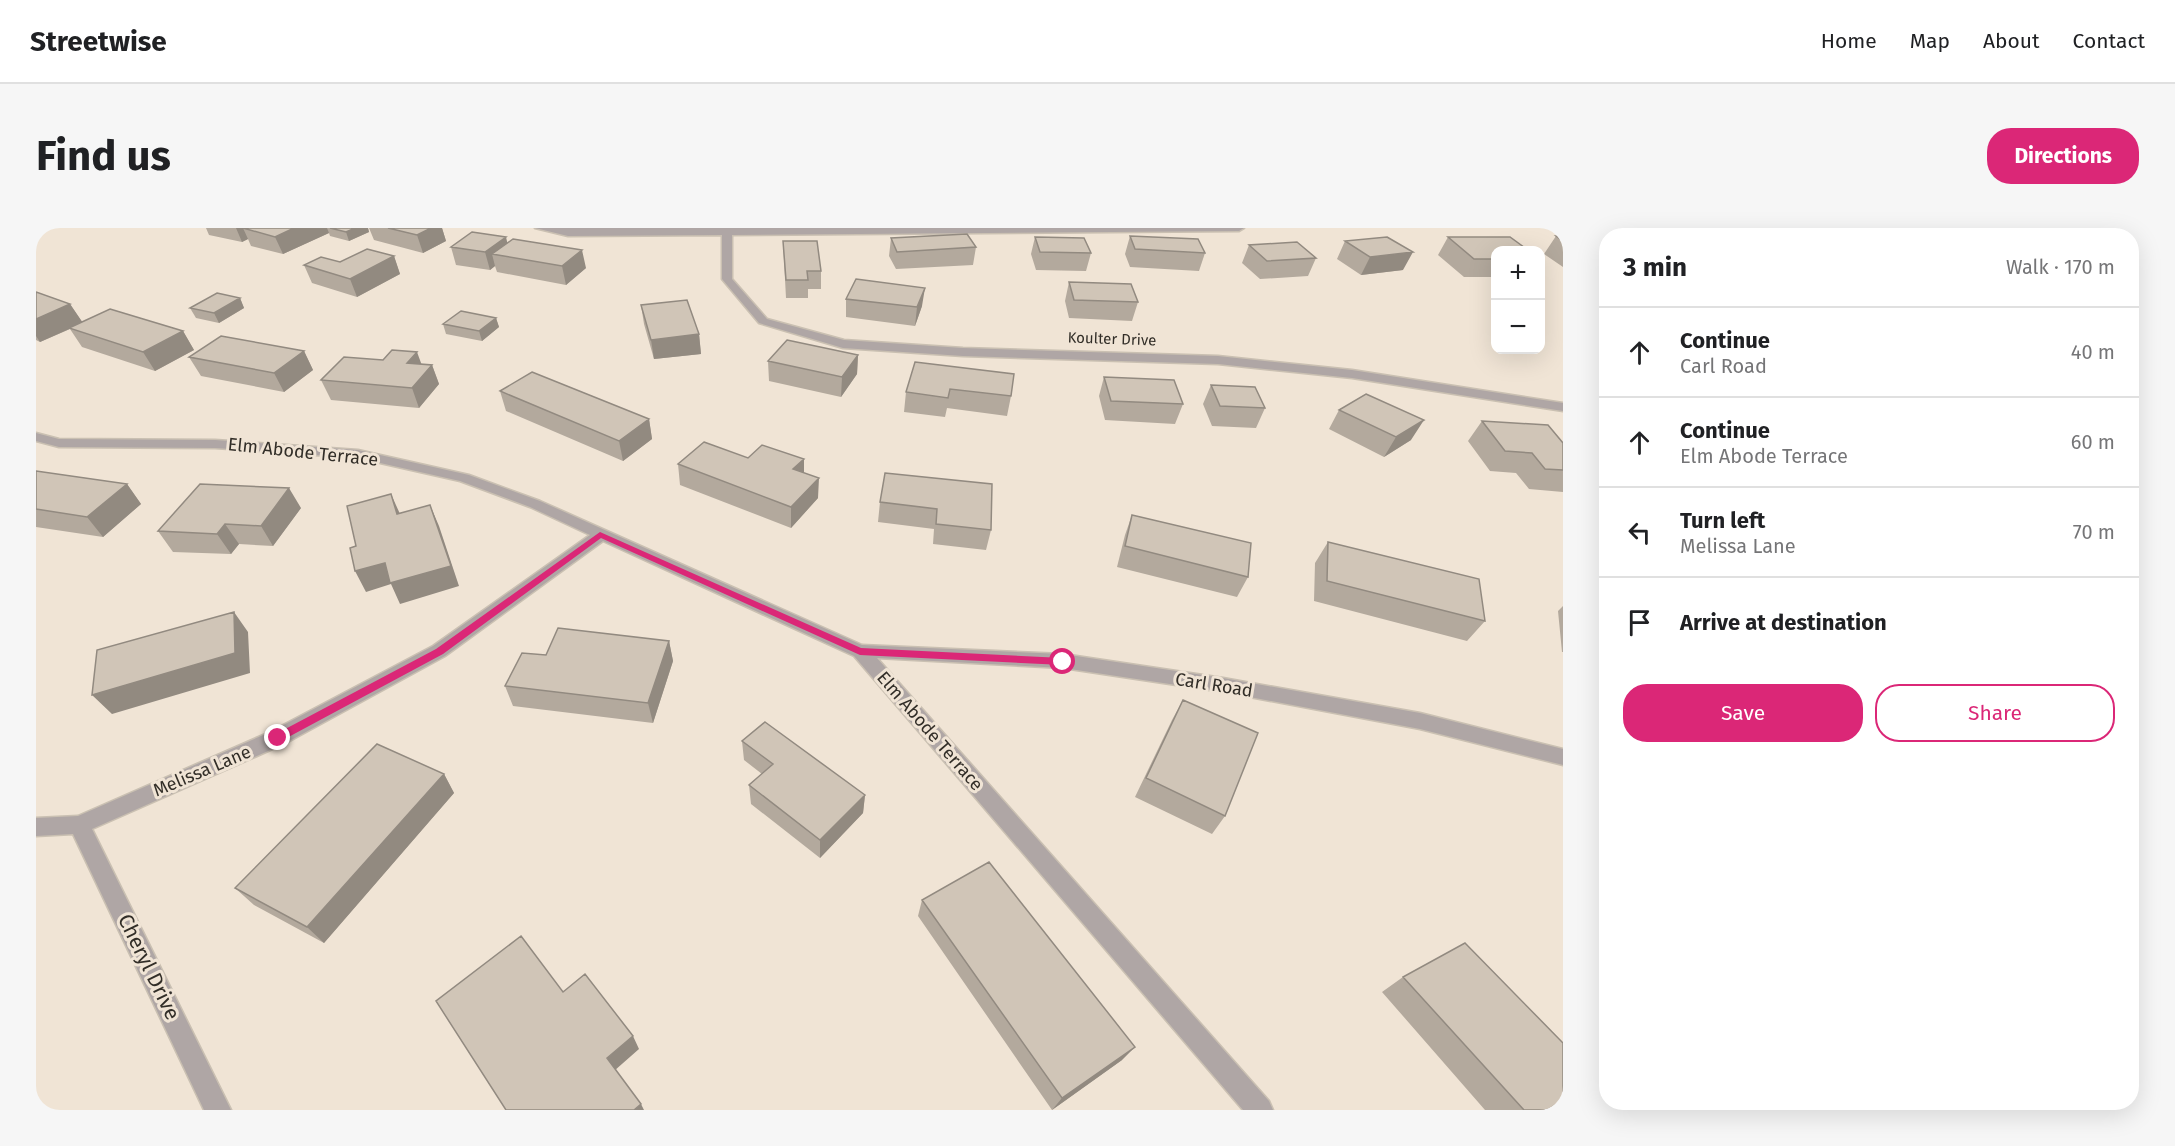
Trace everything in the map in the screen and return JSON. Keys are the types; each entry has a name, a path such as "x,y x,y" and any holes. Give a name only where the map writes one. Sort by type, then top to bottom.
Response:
{"street":[{"path":"540,228 568,232 727,229 1239,228"},
{"name":"Koulter Drive","path":"727,229 727,279 763,321 843,344 963,352 1218,360 1352,374 1563,407"},
{"name":"Elm Abode Terrace","path":"36,437 59,443 215,444 357,454 464,478 535,504 860,651 1260,1110"},
{"name":"Melissa Lane","path":"36,826 79,825 278,738 439,651 600,535"},
{"name":"Carl Road","path":"860,651 1063,662 1223,685 1420,721 1563,757"},
{"name":"Cheryl Drive","path":"79,825 218,1110"}],"building":[{"path":"243,228 294,228 275,237"},
{"path":"330,228 355,228 346,232"},
{"path":"388,228 431,228 417,235"},
{"path":"472,232 506,237 485,252 451,247"},
{"path":"967,234 976,247 897,252 891,238"},
{"path":"1130,236 1198,239 1205,253 1135,249"},
{"path":"1035,237 1084,238 1091,253 1040,252"},
{"path":"1387,237 1413,252 1370,257 1345,241"},
{"path":"1448,237 1510,237 1522,246 1491,246 1491,259 1474,259"},
{"path":"513,239 582,250 562,266 492,254"},
{"path":"783,241 817,241 821,271 807,271 808,280 786,280"},
{"path":"1297,242 1316,258 1267,261 1249,245"},
{"path":"367,249 394,256 350,279 304,265 321,257 340,262"},
{"path":"856,279 925,288 917,307 846,299"},
{"path":"1069,282 1131,284 1138,302 1074,300"},
{"path":"36,292 70,304 36,319"},
{"path":"217,293 240,298 214,313 190,308"},
{"path":"687,300 699,334 651,340 641,305"},
{"path":"110,309 183,331 143,352 69,328"},
{"path":"461,311 496,318 479,331 443,324"},
{"path":"221,336 304,351 274,373 189,357"},
{"path":"787,340 858,355 842,377 768,361"},
{"path":"392,350 417,352 407,363 432,365 412,388 321,380 344,357 383,360"},
{"path":"915,362 1014,374 1011,396 950,389 948,398 906,392"},
{"path":"532,372 649,419 619,441 500,391"},
{"path":"1104,377 1174,380 1183,404 1111,401"},
{"path":"1211,385 1255,387 1265,408 1220,406"},
{"path":"1366,394 1424,420 1396,437 1339,410"},
{"path":"1482,421 1548,425 1563,443 1563,470 1545,469 1532,453 1505,451"},
{"path":"704,442 748,458 762,445 804,459 793,469 819,478 791,507 678,464"},
{"path":"36,471 127,484 87,517 36,509"},
{"path":"885,473 992,484 991,530 936,524 937,509 880,502"},
{"path":"200,484 289,488 261,526 225,524 217,534 158,531"},
{"path":"391,494 397,514 430,505 451,566 390,583 385,563 355,571 350,548 356,546 347,506"},
{"path":"1132,515 1251,543 1248,577 1125,546"},
{"path":"1328,542 1479,579 1485,621 1327,581"},
{"path":"234,612 235,653 92,695 97,650"},
{"path":"558,628 669,641 648,703 505,686 522,653 546,655"},
{"path":"1183,700 1258,733 1225,816 1146,778"},
{"path":"765,722 865,795 820,840 749,785 773,764 742,741"},
{"path":"377,744 444,774 307,927 235,888"},
{"path":"989,862 1135,1047 1062,1098 922,900"},
{"path":"521,936 563,992 585,974 633,1036 607,1058 641,1104 634,1110 506,1110 436,1001"},
{"path":"1465,943 1563,1043 1563,1110 1524,1110 1403,977"}],"route":[{"path":"278,738 439,651 600,535 860,651 1063,662"}]}
